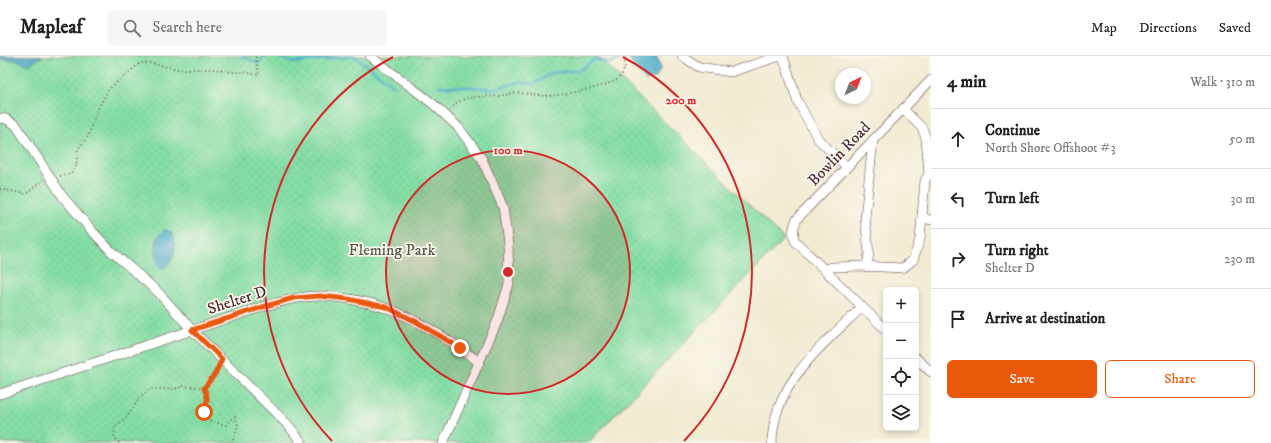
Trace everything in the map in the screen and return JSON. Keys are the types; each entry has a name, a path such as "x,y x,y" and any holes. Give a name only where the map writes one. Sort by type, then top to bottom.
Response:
{"street":[{"path":"370,56 432,103 458,127 482,159 502,207 508,244 509,284 497,322 443,443"},
{"path":"682,56 699,67 731,72 781,56 797,100 818,139 847,167"},
{"name":"Bowlin Road","path":"824,269 795,241 793,235 794,225 797,219 931,80"},
{"path":"824,269 833,267 903,268 913,260 920,239 924,180 930,175 926,138 922,128 903,109"},
{"path":"0,118 6,119 16,125 50,178 94,233 157,291 192,330 290,426 302,443"},
{"path":"867,267 870,253 865,218 873,140"},
{"path":"922,216 931,220"},
{"path":"824,269 883,327"},
{"name":"Shelter D","path":"0,394 266,306 294,298 320,296 348,299 386,307 411,319 460,348 479,362"},
{"path":"772,443 779,408 785,393 793,380 810,358 862,307"},
{"path":"917,359 931,372"}],"path":[{"path":"0,189 26,194 44,179 71,174 76,167 78,149 88,136 98,108 109,89 140,63 177,69 212,68 259,75 255,62 256,56"},
{"path":"447,117 454,103 466,98 500,96 515,93 548,96 570,93 610,83 617,80 623,74 626,63 624,56"},
{"path":"204,388 215,374 222,359"},
{"path":"119,443 114,436 115,426 127,417 140,397 150,389 184,386 204,388"},
{"path":"204,388 207,394 207,402 204,412 209,421 226,425 235,417 238,426 232,443"}],"green space":[{"name":"Fleming Park","path":"0,56 597,56 784,239 588,443 0,443"}],"water":[{"path":"0,56 42,56 29,65 16,60 0,59"},
{"path":"628,56 656,56 661,68 656,78 646,81 634,67"},
{"path":"165,229 172,233 175,249 173,258 162,269 158,265 156,252 157,238"}],"waterway":[{"path":"242,56 260,63 264,56"},
{"path":"278,56 292,63 353,56"},
{"path":"354,56 394,86"},
{"path":"438,86 492,89 520,82 534,84 552,73 580,70 595,59 610,63 619,59"}],"route":[{"path":"204,412 207,402 207,394 204,388 215,374 222,359 192,330 294,298 320,296 348,299 386,307 417,322 460,348"}]}
